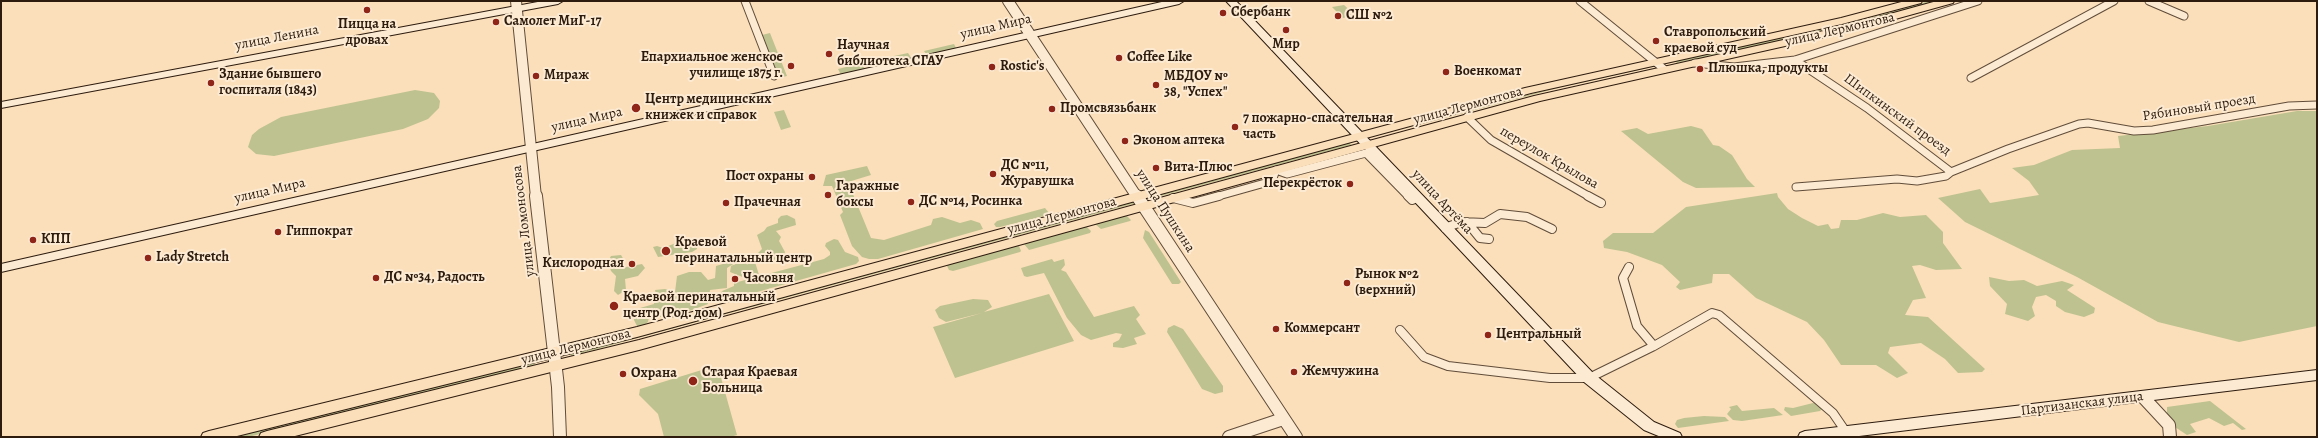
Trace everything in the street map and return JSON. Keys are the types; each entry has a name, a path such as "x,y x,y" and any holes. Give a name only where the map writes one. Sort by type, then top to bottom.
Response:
{"main road":[{"name":"улица Ленина","path":"1,105 516,5 558,1"},
{"name":"улица Мира","path":"1,268 1179,1"},
{"name":"улица Артёма","path":"1231,1 1589,378 1652,431"},
{"name":"улица Лермонтова","path":"267,437 1363,140 1551,84 1842,22 1918,1"},
{"name":"улица Лермонтова","path":"1140,201 1173,198 1276,170 1363,140 1467,117 1568,90 1866,25 1949,1"},
{"name":"улица Лермонтова","path":"209,437 555,360"},
{"name":"Партизанская улица","path":"1805,437 2317,375"},
{"path":"1652,431 1675,437"}],"street":[{"path":"745,1 774,76"},
{"name":"улица Пушкина","path":"1008,1 1296,437"},
{"path":"1580,1 1664,69"},
{"path":"1694,63 1734,67 1795,60 1887,32 1978,1"},
{"path":"1971,78 2114,1"},
{"path":"2149,1 2184,16"},
{"name":"улица Ломоносова","path":"516,5 530,148 555,360 560,437"},
{"name":"Шипкинский проезд","path":"1795,60 1867,108 1951,172 1946,176 1917,181 1896,179 1796,187"},
{"name":"Рябиновый проезд","path":"1951,172 2079,124 2088,123 2134,131 2153,130 2289,106 2317,106"},
{"name":"переулок Крылова","path":"1467,117 1491,140 1601,204"},
{"path":"1276,170 1287,174 1366,153 1412,200 1417,198"},
{"path":"1445,228 1460,222 1485,223 1500,214 1527,217 1552,229"},
{"path":"1467,222 1480,238 1489,239"},
{"path":"1629,267 1623,278 1638,326 1654,346"},
{"path":"1400,330 1424,357 1448,366 1550,378 1589,378 1654,346 1712,313 1719,315 1832,413 1846,432"},
{"path":"2143,397 2169,426 2170,437"},
{"path":"1229,437 1283,419"}],"green space":[{"path":"1929,1 1937,1 1848,26 1677,63 1675,61 1866,19"},
{"path":"1344,5 1355,15 1343,18 1332,7"},
{"path":"770,33 787,76 778,78 762,35"},
{"path":"954,44 956,48 927,55 924,51"},
{"path":"908,53 912,59 875,67 871,61"},
{"path":"862,63 865,69 841,75 838,69"},
{"path":"1654,65 1657,66 1558,88 1373,137 1557,87"},
{"path":"415,90 434,93 440,101 439,108 428,119 403,129 274,156 256,154 248,147 252,135 259,129 281,117"},
{"path":"784,110 791,127 781,130 774,112"},
{"path":"2297,111 2317,111 2317,326 2239,342 2158,322 2077,277 1965,222 1938,198 1980,189 1990,203 2039,195 2029,181 2012,168 2034,165 2072,150 2120,148 2118,136 2208,126"},
{"path":"1691,126 1702,129 1713,145 1719,146 1732,155 1747,179 1755,187 1696,188 1683,182 1621,131 1637,128 1648,134"},
{"path":"1349,142 1351,145 1161,196 1159,195"},
{"path":"867,166 871,175 848,182 871,238 884,240 931,225 933,219 942,217 960,223 971,220 980,223 983,229 878,259 862,257 852,246 840,215 843,212 832,186 823,186 826,175"},
{"path":"1777,193 1778,197 1788,209 1818,226 1828,224 1831,229 1839,228 1841,220 1857,220 1883,213 1900,217 1926,215 1943,232 1943,243 1962,269 1936,270 1920,265 1912,266 1926,298 1913,300 1905,315 1928,317 1985,369 1982,372 1958,373 1945,359 1921,343 1890,347 1888,353 1908,373 1897,378 1876,365 1841,365 1824,340 1807,322 1756,298 1729,274 1713,274 1712,283 1680,290 1676,287 1680,282 1662,265 1627,252 1604,248 1603,241 1613,233 1653,233 1686,207"},
{"path":"1135,201 1136,203 571,356 571,354"},
{"path":"1045,208 1049,213 1048,215 1000,227 996,227 994,224 997,221"},
{"path":"1125,214 1131,220 1130,221 1101,229 1095,224 1097,222"},
{"path":"787,215 795,219 796,225 776,231 781,237 779,241 785,252 784,255 774,261 762,259 755,262 759,275 745,278 730,272 731,266 740,262 742,258 758,253 762,249 757,235 764,231 767,227 778,223 778,219 781,216"},
{"path":"1085,225 1091,231 1090,233 1029,250 1024,244 1025,242"},
{"path":"1145,230 1149,232 1181,282 1179,284 1172,284 1143,238"},
{"path":"834,239 838,240 845,252 858,257 859,261 856,264 729,300 723,299 720,295 722,291 734,286 734,283 824,259 830,255 830,252 825,246 826,243"},
{"path":"676,243 689,243 697,246 697,249 692,252 658,257 653,247 657,246 663,248"},
{"path":"1015,244 1019,246 1020,252 953,271 949,270 947,266 950,263"},
{"path":"621,255 624,260 621,268 642,264 645,268 638,276 625,279 626,290 618,295 614,291 616,276 611,271 608,261 611,256"},
{"path":"1052,259 1054,262 1064,259 1065,265 1061,270 1066,272 1094,317 1134,306 1140,315 1136,319 1146,334 1134,338 1137,344 1123,348 1113,347 1113,343 1119,340 1122,334 1116,333 1091,340 1081,335 1067,318 1044,273 1027,277 1024,276 1021,268"},
{"path":"736,260 738,261 727,268 727,288 710,290 708,304 673,317 649,317 648,322 643,326 637,326 634,320 633,310 654,304 653,296 656,295 655,290 665,289 675,292 677,276 689,272 701,272 708,280 715,278 716,266"},
{"path":"1989,277 2009,281 2024,280 2037,286 2062,281 2074,285 2067,290 2095,308 2094,313 2084,317 2065,312 2056,306 2056,301 2046,295 2036,297 2032,307 2035,316 2028,321 2005,314 2007,304 1990,286"},
{"path":"1049,294 1074,341 955,378 933,327 982,313 946,322 939,318 935,310 940,306 973,299 988,300 992,307 984,312"},
{"path":"1174,325 1183,329 1223,386 1223,392 1215,394 1202,389 1167,332 1168,328"},
{"path":"535,363 534,367 248,437 229,437"},
{"path":"705,369 709,374 720,374 737,435 730,437 664,437 658,414 639,395 640,389"},
{"path":"2210,401 2246,429 2242,430 2233,423 2224,426 2209,418 2190,424 2196,432 2187,435 2172,425 2167,418 2167,407"},
{"path":"1813,403 1818,404 1822,409 1820,411 1791,416 1784,410 1785,407 1793,408"},
{"path":"1737,405 1742,411 1774,408 1783,415 1742,421 1733,420 1727,414 1731,409 1729,407"},
{"path":"1704,416 1725,417 1729,421 1678,428 1675,424 1677,420 1684,418"}],"place":[{"name":"Пицца на дровах","path":"367,10"},
{"name":"Сбербанк","path":"1223,13"},
{"name":"СШ №2","path":"1338,16"},
{"name":"Самолет МиГ-17","path":"496,22"},
{"name":"Мир","path":"1286,30"},
{"name":"Ставропольский краевой суд","path":"1656,41"},
{"name":"Научная библиотека СГАУ","path":"829,54"},
{"name":"Coffee Like","path":"1119,58"},
{"name":"Епархиальное женское училище 1875 г.","path":"791,66"},
{"name":"Rostic's","path":"992,67"},
{"name":"Плюшка, продукты","path":"1700,69"},
{"name":"Военкомат","path":"1446,72"},
{"name":"Мираж","path":"536,76"},
{"name":"Здание бывшего госпиталя (1843)","path":"211,83"},
{"name":"МБДОУ № 38, \"Успех\"","path":"1156,85"},
{"name":"Центр медицинских книжек и справок","path":"636,108"},
{"name":"Промсвязьбанк","path":"1052,109"},
{"name":"7 пожарно-спасательная часть","path":"1235,127"},
{"name":"Эконом аптека","path":"1125,141"},
{"name":"Вита-Плюс","path":"1156,168"},
{"name":"ДС №11, Журавушка","path":"993,174"},
{"name":"Пост охраны","path":"812,177"},
{"name":"Перекрёсток","path":"1350,184"},
{"name":"Гаражные боксы","path":"828,195"},
{"name":"ДС №14, Росинка","path":"911,202"},
{"name":"Прачечная","path":"726,203"},
{"name":"Гиппократ","path":"278,232"},
{"name":"КПП","path":"33,240"},
{"name":"Краевой перинатальный центр","path":"666,251"},
{"name":"Lady Stretch","path":"148,258"},
{"name":"Кислородная","path":"632,264"},
{"name":"ДС №34, Радость","path":"376,278"},
{"name":"Часовня","path":"735,279"},
{"name":"Рынок №2 (верхний)","path":"1347,283"},
{"name":"Краевой перинатальный центр (Род. дом)","path":"614,306"},
{"name":"Коммерсант","path":"1276,329"},
{"name":"Центральный","path":"1488,335"},
{"name":"Жемчужина","path":"1294,372"},
{"name":"Охрана","path":"623,374"},
{"name":"Старая Краевая Больница","path":"693,381"}]}
